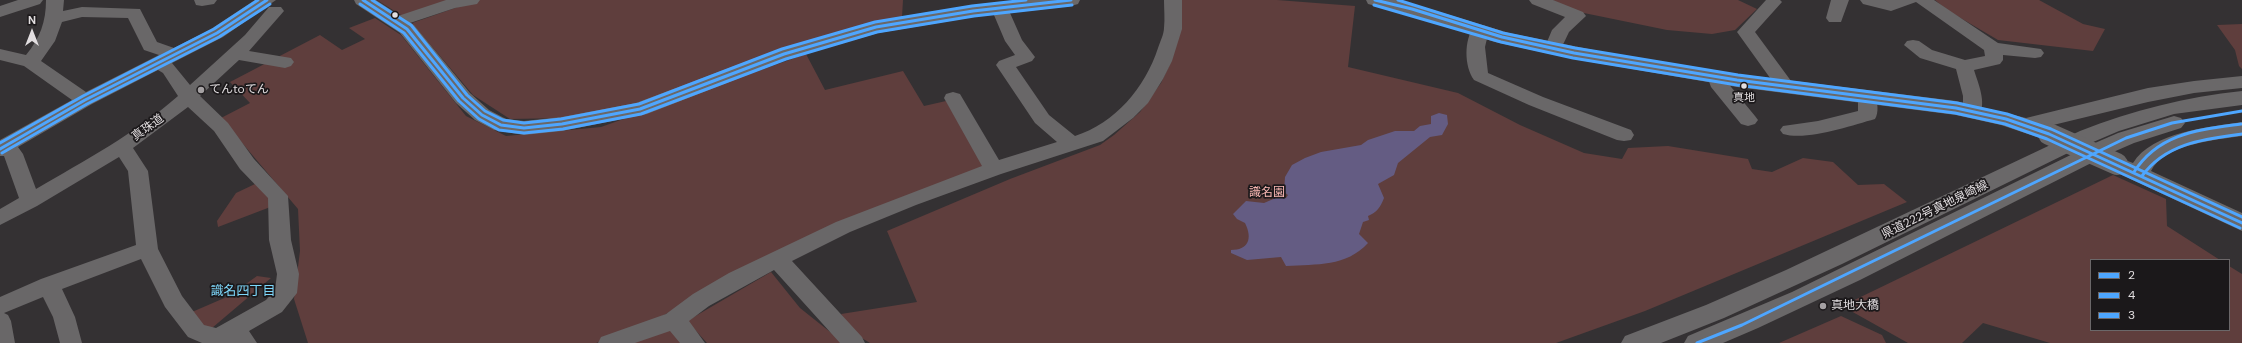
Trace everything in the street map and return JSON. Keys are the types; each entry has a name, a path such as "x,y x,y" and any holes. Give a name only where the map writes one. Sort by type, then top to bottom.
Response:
{"main road":[{"path":"363,0 407,29 463,98 482,115 501,125 534,128 640,109 769,60 852,33 909,21 1000,8 1025,2 1066,0"},
{"path":"1376,0 1422,11 1519,42 1553,49 1642,66 1785,85 1867,98 1972,111 2027,125 2117,164 2242,223"},
{"path":"2027,125 2148,95 2194,87 2242,82"},
{"name":"県道222号真地泉崎線","path":"1634,343 1755,294 1842,255 2060,148 2135,118 2176,108 2242,98"},
{"name":"県道222号真地泉崎線","path":"1697,343 1742,325 2020,190 2061,168 2126,138 2172,123 2242,111"},
{"path":"2138,174 2149,157 2162,149 2192,139 2242,129"}],"street":[{"path":"0,12 34,0"},
{"path":"11,60 46,44 55,18 55,0"},
{"path":"398,22 471,0"},
{"path":"609,343 674,320 701,300 777,258 842,228 909,200 994,169 1096,136 1126,114 1141,99 1154,80 1165,55 1173,28 1173,0"},
{"path":"1538,0 1577,16 1561,30 1553,49"},
{"path":"1835,18 1840,0"},
{"path":"1869,0 1891,6 1909,0"},
{"path":"1923,0 1993,48 2035,53"},
{"path":"1773,2 1746,32 1780,75 1785,85"},
{"path":"30,200 13,154 3,147 85,100 160,64 241,18 271,6"},
{"name":"真珠道","path":"0,218 122,146 188,96 251,39 271,6"},
{"path":"1000,8 1014,42 1026,57 1005,65 1042,119 1072,144"},
{"path":"55,18 82,12 134,13 150,46 176,55"},
{"path":"241,18 243,21 245,34 251,39"},
{"path":"1480,30 1476,36 1477,65 1480,76 1536,101 1624,135"},
{"path":"1913,45 1926,54 1964,66 1994,60 1993,48"},
{"path":"234,54 285,62"},
{"path":"11,60 85,100"},
{"path":"122,146 138,171 147,249 173,300 196,331 228,338 274,306 286,292 288,274 280,240 278,196 247,164 221,127 188,96 169,69 160,64"},
{"path":"1964,66 1972,96 1972,111"},
{"path":"1716,76 1718,83 1748,120"},
{"path":"953,98 994,169"},
{"path":"1790,130 1818,127 1868,115 1867,98"},
{"path":"0,306 49,285 147,249"},
{"path":"777,258 854,343"},
{"path":"49,285 64,317 71,343"},
{"path":"674,320 694,343"},
{"path":"0,321 4,343"}],"green space":[{"path":"377,0 452,0 404,17"},
{"path":"478,0 903,0 902,17 805,42 632,107 567,118 510,119 473,95 412,23"},
{"name":"識名園","path":"1180,0 1277,0 1355,6 1348,67 1458,93 1520,125 1584,153 1622,159 1628,148 1668,146 1748,159 1752,169 1772,172 1803,158 1833,162 1858,185 1884,184 1907,202 1645,311 1556,343 870,343 855,334 841,314 917,302 887,231 1010,179 1100,145 1140,112 1161,83 1169,66"},
{"path":"1552,0 1738,0 1757,9 1735,30 1712,34 1667,30 1579,12"},
{"path":"1935,0 2039,0 2083,24 2105,29 2093,51 1998,40 1947,10"},
{"path":"375,18 401,35 466,116 506,136 601,127 806,54 825,90 903,71 924,106 946,101 985,166 776,253 637,330 596,343 308,343 294,299 300,251 298,209 221,118 250,103 230,82 320,35 342,50 365,39 349,28"},
{"path":"2242,24 2242,69 2239,66 2235,50 2217,25"},
{"path":"2113,175 2166,199 2167,226 2218,259 2090,259 2090,331 2230,331 2230,267 2242,274 2242,343 2050,343 1983,323 1962,343 1908,343 1842,306"},
{"path":"255,184 274,198 273,206 218,227 217,221 236,193"},
{"path":"771,272 800,308 844,343 707,343 687,321"},
{"path":"257,276 271,278 212,328 201,326 192,312 229,296"},
{"path":"1841,316 1882,335 1886,343 1779,343"},
{"path":"672,326 686,343 622,343"}],"shaded area":[{"path":"1439,113 1447,115 1448,124 1442,135 1430,137 1398,163 1394,175 1378,184 1384,198 1378,209 1368,216 1369,220 1363,222 1359,234 1368,243 1359,251 1341,260 1330,263 1286,266 1281,257 1247,260 1231,253 1231,250 1245,246 1249,239 1249,234 1245,223 1237,219 1233,214 1246,201 1264,203 1278,197 1286,198 1288,195 1284,192 1285,177 1292,165 1321,152 1361,145 1368,140 1395,131 1414,131 1420,126 1431,124 1431,116"}],"transit line":[{"name":"3","path":"0,143 83,96 214,29 258,0"},
{"name":"2","path":"0,149 85,100 217,33 267,0"},
{"name":"2","path":"363,0 407,29 463,98 482,115 501,125 524,128 562,124 640,109 784,54 876,27 973,11 1071,0"},
{"name":"3","path":"372,0 411,25 467,95 485,111 503,120 524,123 561,119 639,104 782,49 875,22 972,6 1026,0"},
{"name":"2","path":"1375,0 1412,9 1502,37 1574,53 1737,80 1956,108 2006,119 2049,134 2242,223"},
{"name":"3","path":"1398,0 1503,33 1575,48 1738,75 1957,103 2007,114 2051,129 2242,217"},
{"name":"4","path":"2,153 87,104 219,37 270,4"},
{"name":"4","path":"360,4 404,33 459,101 479,119 499,130 524,133 563,129 641,114 786,59 877,32 974,16 1072,5"},
{"name":"4","path":"1374,5 1410,14 1501,42 1573,58 1737,85 1955,113 2005,124 2047,139 2240,228"},
{"name":"2","path":"1697,343 1742,325 2126,138 2172,123 2242,111"},
{"name":"3","path":"2134,172 2142,159 2153,149 2166,141 2195,132 2241,124"},
{"name":"4","path":"2142,176 2150,165 2160,156 2173,149 2186,144 2242,134"}],"place":[{"name":"真地","path":"1744,86"},
{"name":"てんtoてん","path":"201,90"},
{"name":"真地大橋","path":"1823,306"}],"district":[{"name":"識名四丁目","path":"243,292"}]}
